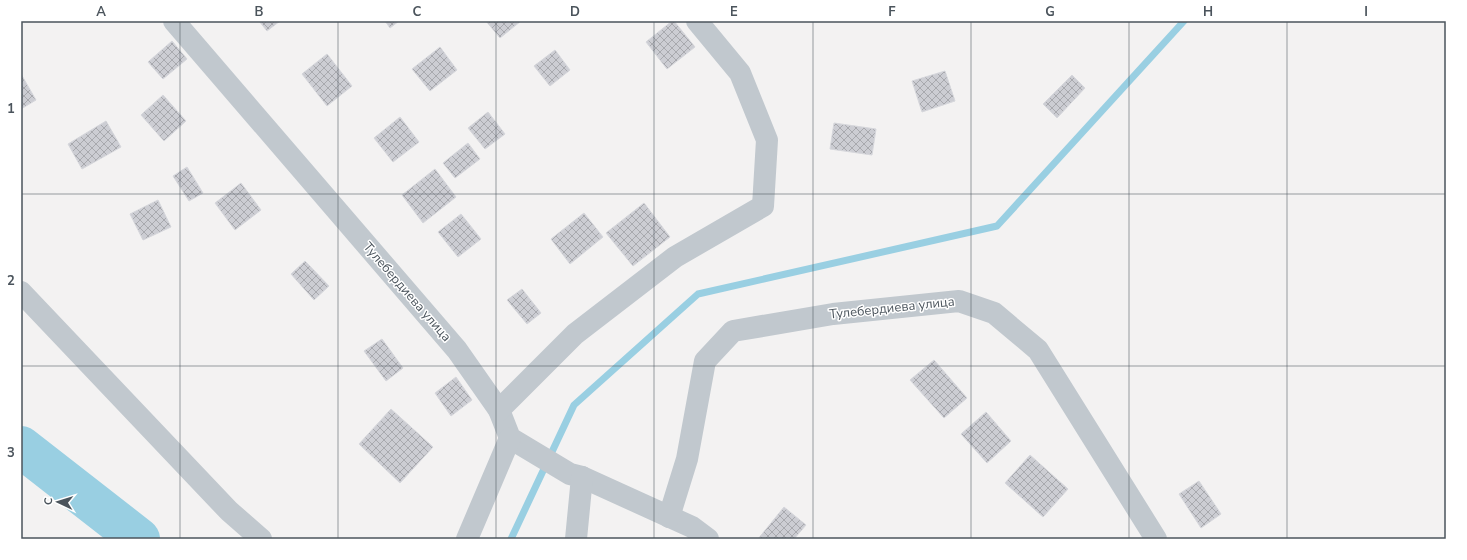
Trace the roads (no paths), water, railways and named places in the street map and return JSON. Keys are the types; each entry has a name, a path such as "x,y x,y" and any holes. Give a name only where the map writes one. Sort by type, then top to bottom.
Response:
{"street":[{"name":"Тулебердиева улица","path":"174,21 457,350 499,410 510,438"},
{"path":"499,410 575,334 675,257 763,206 767,140 740,73 697,21"},
{"path":"21,292 229,511 261,539"},
{"name":"Тулебердиева улица","path":"669,517 687,459 705,361 733,331 833,314 959,301 994,313 1038,350 1156,539"},
{"path":"467,539 510,438 576,475 692,527 708,539"},
{"path":"576,475 576,539"}],"waterway":[{"path":"511,539 574,405 698,294 997,226 1184,21"},
{"path":"21,447 139,539"}]}
